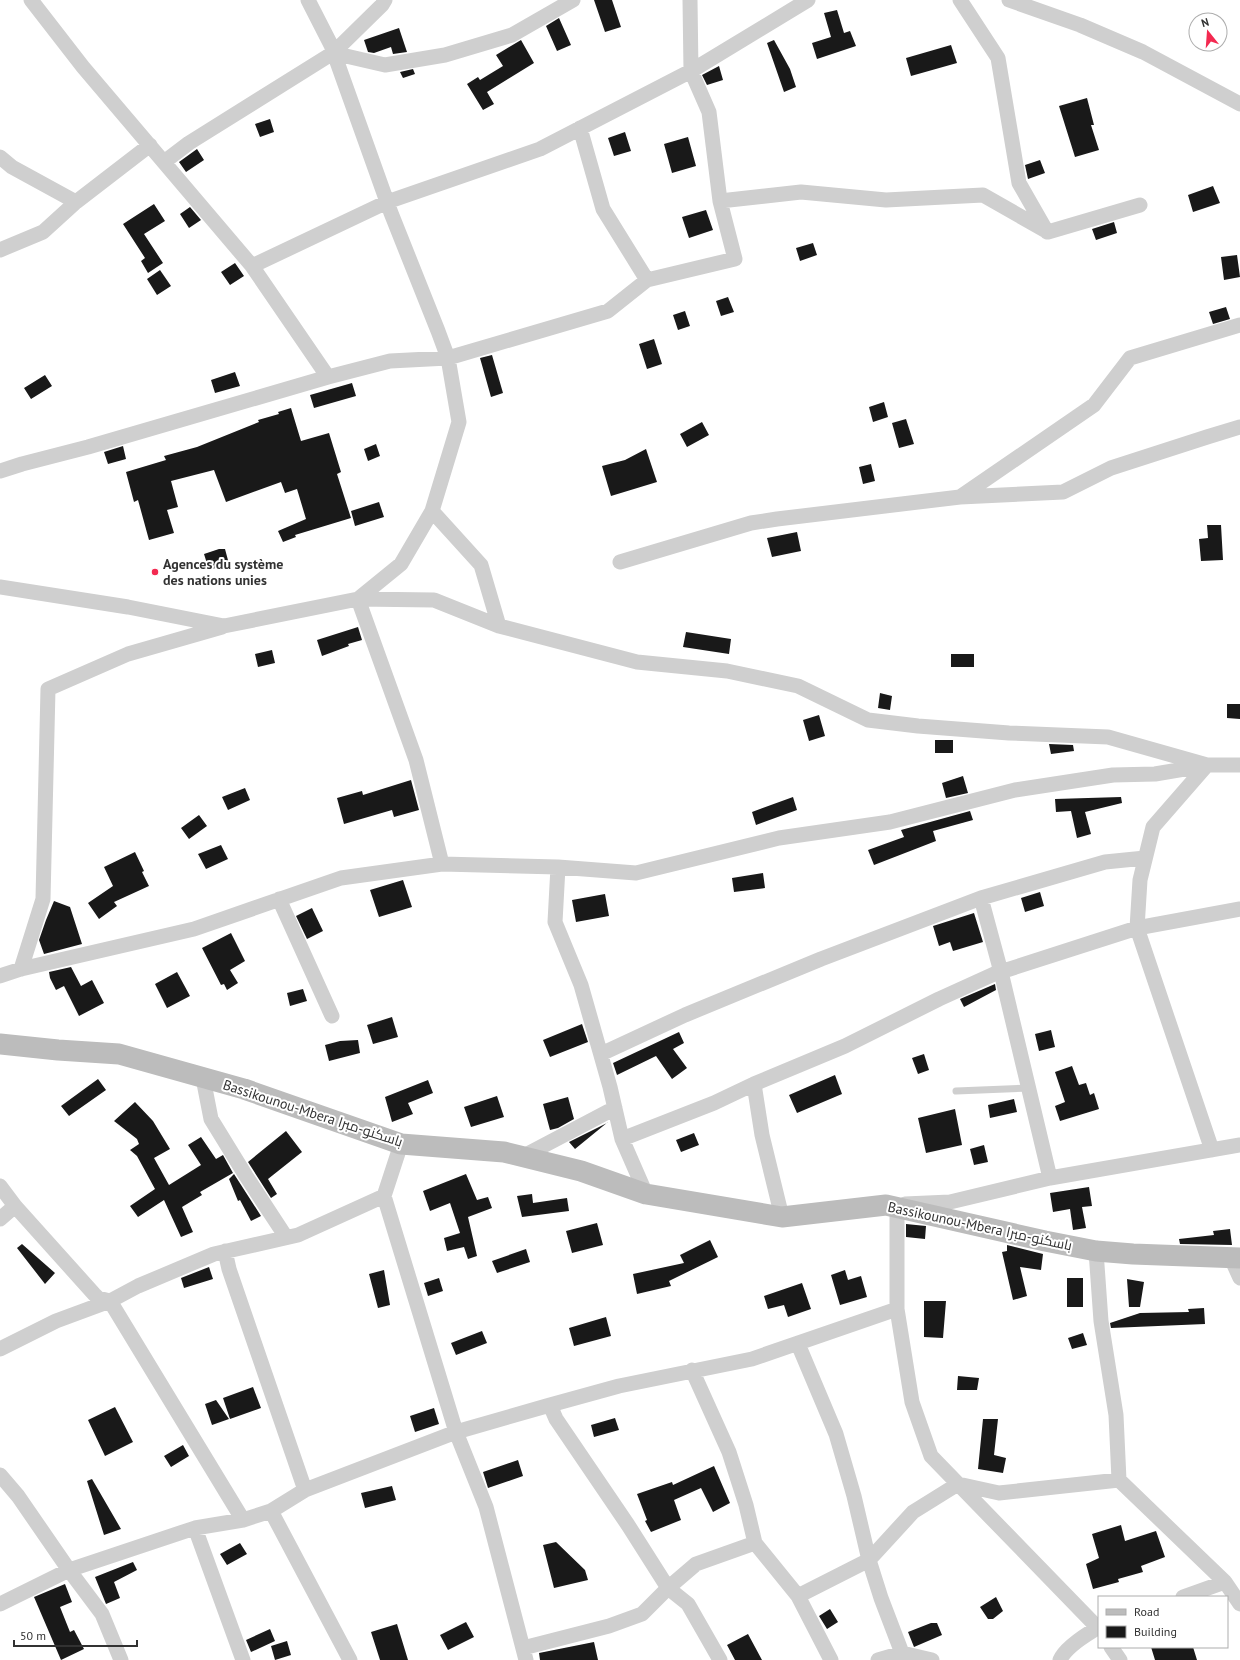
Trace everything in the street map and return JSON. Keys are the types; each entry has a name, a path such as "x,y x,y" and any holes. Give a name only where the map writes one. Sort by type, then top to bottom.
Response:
{"street":[{"path":"31,0 83,67 252,266 328,377"},
{"path":"308,0 333,53 387,202 448,358 459,422 432,511 401,564 358,600"},
{"path":"164,162 189,143 333,53 382,5 385,0"},
{"path":"333,53 385,65 445,55 512,35 573,0"},
{"path":"0,471 328,377 390,361 448,358 608,311 647,280 736,259 720,201 709,112 691,71 690,0"},
{"path":"252,266 387,202 540,149 691,71 808,0"},
{"path":"960,0 998,58 1019,183 1048,232"},
{"path":"1009,0 1080,26 1143,52 1240,104"},
{"path":"580,128 603,209 647,280"},
{"path":"0,250 43,232 76,202 150,145"},
{"path":"0,157 12,167 76,202"},
{"path":"720,201 801,192 886,200 983,195 1048,232 1140,205"},
{"path":"960,497 1094,405 1130,358 1240,324"},
{"path":"620,562 751,523 777,518 960,497 1063,492 1111,468 1240,427"},
{"path":"432,511 481,565 499,626"},
{"path":"0,587 128,607 224,626"},
{"path":"358,600 416,760 442,864"},
{"path":"21,969 42,899 48,689 128,654 224,626 358,600 434,600 499,626 637,662 726,671 798,686 868,720 918,726 1009,733 1108,737 1207,765"},
{"path":"1207,765 1152,826 1140,880 1136,928 1212,1150"},
{"path":"0,976 21,969 194,928 341,878 442,864 558,866 636,873 779,838 890,822 1014,790 1113,775 1155,774 1207,765 1240,765"},
{"path":"601,1054 685,1015 821,959 980,898 1105,862 1145,858"},
{"path":"558,866 554,922 581,985 601,1054 622,1139 646,1194"},
{"path":"980,898 1001,972 1050,1178"},
{"path":"279,899 332,1016"},
{"path":"622,1139 714,1103 754,1084 845,1046 939,999 1001,972 1136,928 1240,909"},
{"name":"Bassikounou-Mbera باسكنو-مبرا","path":"0,1044 119,1054 244,1089 401,1144 504,1152 581,1171 646,1194 782,1217 892,1207 1096,1251 1235,1258"},
{"path":"203,1078 211,1119 286,1237"},
{"path":"754,1084 762,1135 782,1217"},
{"path":"522,1157 615,1108"},
{"path":"401,1144 384,1196 456,1432 486,1507 524,1654 642,1614 668,1588 696,1564 756,1542"},
{"path":"1098,1627 930,1456 912,1402 897,1309 892,1207 950,1202 1050,1178 1240,1145"},
{"path":"0,1186 15,1206 94,1294 98,1298 110,1301 243,1520"},
{"path":"0,1349 56,1321 110,1301 138,1286 214,1254 298,1235 384,1196"},
{"path":"0,1219 15,1206"},
{"path":"226,1251 232,1277 305,1490"},
{"path":"1096,1251 1101,1320 1116,1415 1119,1480 1232,1586 1240,1604"},
{"path":"1235,1258 1240,1278"},
{"path":"0,1604 69,1570 195,1528 243,1520 271,1511 305,1490 456,1432 619,1386 752,1359 897,1309"},
{"path":"798,1344 836,1434 854,1496 869,1560 881,1598 903,1656"},
{"path":"692,1370 729,1452 756,1542 798,1596 830,1660"},
{"path":"550,1405 556,1418 628,1525 668,1588 688,1604 720,1660"},
{"path":"0,1475 18,1496 69,1570 102,1614 121,1660"},
{"path":"798,1596 869,1560 913,1512 958,1484 998,1493 1119,1480"},
{"path":"271,1511 350,1660"},
{"path":"195,1528 243,1660"},
{"path":"1187,1596 1232,1586"},
{"path":"1060,1660 1062,1656 1079,1640 1098,1629"},
{"path":"1112,1648 1120,1660"},
{"path":"878,1660 903,1656 932,1660"}],"lane":[{"path":"956,1091 1029,1088"}],"building":[{"path":"594,0 612,0 621,27 605,32"},
{"path":"837,10 844,33 850,31 856,46 817,59 812,43 831,37 824,13"},
{"path":"559,18 571,45 557,51 546,26"},
{"path":"399,28 407,52 393,54 391,47 374,53 368,52 364,40"},
{"path":"521,40 534,63 487,92 494,104 483,110 467,84 478,77 480,80 503,66 496,55"},
{"path":"774,40 790,69 796,87 784,92 767,43"},
{"path":"951,45 957,63 911,76 906,58"},
{"path":"719,66 723,80 707,85 702,75"},
{"path":"413,69 415,74 403,78 400,72"},
{"path":"1087,98 1094,125 1091,125 1099,150 1075,157 1059,106"},
{"path":"270,119 274,132 260,137 255,124"},
{"path":"625,132 631,151 614,156 608,138"},
{"path":"688,137 696,166 672,173 664,144"},
{"path":"197,149 204,160 186,172 179,162"},
{"path":"1040,160 1045,173 1028,179 1025,165"},
{"path":"1213,186 1220,203 1193,212 1188,195"},
{"path":"154,204 165,221 144,234 163,263 148,273 141,261 145,258 123,224"},
{"path":"190,207 201,220 189,228 180,214"},
{"path":"706,210 713,230 689,238 682,217"},
{"path":"1114,222 1117,233 1096,240 1092,229"},
{"path":"813,243 817,255 800,261 796,248"},
{"path":"1237,255 1240,277 1224,280 1221,257"},
{"path":"235,263 244,276 230,285 221,272"},
{"path":"160,270 171,286 157,295 147,279"},
{"path":"728,297 734,312 721,316 716,301"},
{"path":"1226,307 1230,319 1213,324 1209,312"},
{"path":"685,311 690,326 678,330 673,315"},
{"path":"654,339 662,364 647,369 639,344"},
{"path":"492,355 503,393 491,397 480,358"},
{"path":"235,372 240,386 215,393 211,380"},
{"path":"45,375 52,386 31,399 24,388"},
{"path":"352,383 356,396 314,408 310,395"},
{"path":"884,402 888,417 873,422 869,407"},
{"path":"291,408 301,441 329,433 341,472 337,474 351,518 295,535 296,537 283,542 278,531 306,519 297,489 285,493 281,482 226,502 214,470 171,481 178,507 167,510 174,533 149,540 138,500 134,502 126,472 166,460 164,456 197,447 259,422 258,420 279,414 278,412"},
{"path":"906,419 914,444 899,448 892,423"},
{"path":"702,422 709,435 687,447 680,434"},
{"path":"376,444 380,456 368,461 364,449"},
{"path":"123,446 126,459 108,464 104,452"},
{"path":"646,449 657,482 611,496 602,466 625,460"},
{"path":"871,464 875,481 863,484 859,467"},
{"path":"379,502 384,517 355,526 351,511"},
{"path":"1207,525 1221,525 1223,560 1201,561 1199,539 1208,538"},
{"path":"797,532 801,551 772,557 767,538"},
{"path":"219,549 225,549 229,564 209,570 204,554"},
{"path":"358,627 362,640 348,644 349,646 322,656 317,640"},
{"path":"686,632 731,639 729,654 683,647"},
{"path":"272,650 275,663 258,667 255,654"},
{"path":"951,654 974,654 974,667 951,667"},
{"path":"880,693 892,696 890,710 878,708"},
{"path":"1227,704 1240,704 1240,719 1227,718"},
{"path":"819,715 825,736 809,741 803,720"},
{"path":"935,740 953,740 953,753 935,753"},
{"path":"1049,744 1073,745 1074,751 1051,754"},
{"path":"963,776 968,793 946,798 942,783"},
{"path":"411,780 419,810 394,817 392,810 344,824 337,798 362,791 363,795"},
{"path":"245,788 250,800 228,810 222,797"},
{"path":"793,797 797,810 756,825 752,812"},
{"path":"1121,797 1122,803 1085,812 1091,834 1077,838 1071,811 1056,812 1055,799"},
{"path":"970,811 973,820 933,831 936,841 874,865 868,850 904,837 901,830"},
{"path":"199,815 207,826 189,839 181,828"},
{"path":"221,845 228,859 206,869 198,854"},
{"path":"135,852 149,886 114,902 117,906 99,919 88,903 113,886 104,867"},
{"path":"763,873 765,888 734,892 732,878"},
{"path":"403,880 412,907 379,917 370,890"},
{"path":"1040,892 1044,906 1025,912 1021,898"},
{"path":"605,894 609,916 576,922 572,900"},
{"path":"54,901 70,907 82,944 44,954 39,940"},
{"path":"312,908 323,931 307,939 296,916"},
{"path":"974,913 983,942 953,951 950,942 939,946 933,926"},
{"path":"231,933 245,961 230,970 238,983 227,990 224,984 221,985 202,948"},
{"path":"71,967 81,986 92,980 104,1003 79,1016 64,986 56,990 50,978 49,972"},
{"path":"177,972 190,996 167,1008 155,984"},
{"path":"995,984 996,990 964,1007 960,999"},
{"path":"303,989 307,1001 290,1006 287,993"},
{"path":"392,1017 398,1037 373,1044 367,1025"},
{"path":"582,1024 588,1042 550,1057 543,1040"},
{"path":"1051,1030 1055,1047 1039,1051 1035,1034"},
{"path":"679,1032 684,1043 673,1049 687,1068 672,1079 656,1056 617,1075 613,1063"},
{"path":"358,1040 360,1053 329,1061 325,1045 340,1041"},
{"path":"924,1054 929,1070 918,1074 912,1058"},
{"path":"1072,1066 1079,1085 1086,1083 1090,1095 1094,1093 1099,1109 1060,1121 1055,1106 1065,1102 1055,1072"},
{"path":"835,1075 842,1094 797,1113 789,1095"},
{"path":"98,1079 106,1090 69,1116 61,1106"},
{"path":"428,1080 433,1093 408,1103 413,1114 392,1122 385,1097"},
{"path":"497,1096 504,1117 471,1127 464,1107"},
{"path":"568,1097 574,1119 558,1128 550,1130 543,1104"},
{"path":"1014,1099 1017,1112 990,1118 988,1105"},
{"path":"135,1102 153,1121 170,1149 154,1158 169,1185 201,1165 188,1145 201,1137 216,1159 223,1155 233,1173 200,1192 202,1195 182,1207 193,1232 181,1237 164,1200 138,1217 130,1206 155,1189 137,1156 130,1150 139,1144 137,1139 114,1121"},
{"path":"955,1109 962,1145 926,1153 918,1118"},
{"path":"606,1123 575,1149 569,1142"},
{"path":"286,1131 302,1152 268,1179 277,1194 271,1198 248,1162"},
{"path":"694,1133 699,1145 681,1152 676,1140"},
{"path":"984,1145 988,1162 974,1165 970,1149"},
{"path":"234,1174 261,1216 251,1221 240,1200 238,1201 229,1179"},
{"path":"466,1174 477,1200 488,1197 492,1208 468,1217 477,1256 468,1259 464,1247 447,1251 444,1238 460,1233 450,1203 430,1211 423,1191"},
{"path":"1089,1187 1092,1206 1082,1207 1086,1228 1073,1230 1070,1209 1053,1212 1050,1193"},
{"path":"532,1194 533,1203 567,1198 569,1211 522,1217 517,1196"},
{"path":"597,1223 603,1245 572,1253 566,1231"},
{"path":"906,1224 926,1226 925,1239 906,1237"},
{"path":"1230,1229 1232,1245 1180,1244 1179,1239 1214,1235 1213,1231"},
{"path":"710,1240 718,1257 669,1281 671,1286 637,1294 633,1274 684,1263 680,1255"},
{"path":"22,1244 55,1273 45,1284 17,1248"},
{"path":"1007,1245 1043,1254 1041,1270 1020,1267 1027,1296 1013,1300 1002,1252 1007,1251"},
{"path":"526,1249 530,1262 497,1273 492,1261"},
{"path":"209,1267 213,1279 184,1288 181,1278"},
{"path":"384,1270 390,1305 378,1308 369,1274"},
{"path":"845,1270 848,1280 861,1276 867,1297 840,1305 831,1275"},
{"path":"439,1278 443,1291 428,1296 424,1283"},
{"path":"1067,1278 1083,1278 1083,1307 1067,1307"},
{"path":"1127,1279 1144,1282 1140,1307 1129,1307"},
{"path":"802,1283 811,1309 788,1317 784,1305 768,1309 764,1296"},
{"path":"924,1301 946,1301 943,1338 924,1337"},
{"path":"1204,1308 1205,1324 1111,1328 1110,1323 1140,1313 1189,1312 1188,1309"},
{"path":"606,1317 611,1336 574,1346 569,1328"},
{"path":"482,1331 487,1343 456,1355 451,1343"},
{"path":"1083,1333 1087,1345 1072,1349 1068,1338"},
{"path":"958,1376 979,1378 977,1390 957,1390"},
{"path":"253,1387 261,1408 230,1419 223,1398"},
{"path":"216,1400 229,1419 212,1425 205,1404"},
{"path":"115,1407 133,1442 105,1456 88,1420"},
{"path":"434,1408 439,1424 415,1432 410,1416"},
{"path":"615,1418 619,1430 594,1437 591,1425"},
{"path":"983,1419 998,1419 994,1455 1006,1458 1003,1473 978,1469"},
{"path":"183,1445 189,1456 171,1467 164,1456"},
{"path":"518,1460 523,1476 488,1488 483,1472"},
{"path":"714,1466 730,1503 713,1512 701,1488 674,1500 681,1520 651,1532 645,1521 647,1520 637,1494 672,1482 673,1485"},
{"path":"92,1479 121,1529 104,1535 87,1481"},
{"path":"392,1486 396,1500 365,1508 361,1493"},
{"path":"1121,1525 1125,1541 1156,1531 1165,1557 1141,1566 1143,1572 1118,1579 1119,1582 1093,1589 1086,1564 1099,1558 1092,1534"},
{"path":"556,1542 585,1570 588,1580 554,1588 543,1545"},
{"path":"240,1543 247,1554 227,1565 220,1554"},
{"path":"133,1562 137,1570 114,1582 120,1598 106,1604 95,1577"},
{"path":"65,1584 72,1602 60,1607 70,1632 74,1630 84,1649 61,1660 34,1597"},
{"path":"996,1597 1003,1611 993,1619 988,1619 980,1607"},
{"path":"830,1609 838,1622 827,1629 819,1616"},
{"path":"466,1622 474,1637 448,1650 440,1635"},
{"path":"931,1623 937,1623 942,1635 914,1647 908,1632"},
{"path":"397,1624 408,1660 380,1660 371,1632"},
{"path":"270,1629 275,1641 251,1652 246,1640"},
{"path":"748,1634 762,1660 735,1660 727,1645"},
{"path":"287,1641 291,1655 275,1660 271,1646"},
{"path":"594,1642 598,1660 540,1660 539,1653"},
{"path":"1151,1648 1193,1648 1197,1660 1155,1660"}],"place":[{"name":"Agences du système des nations unies","path":"155,572"}]}
